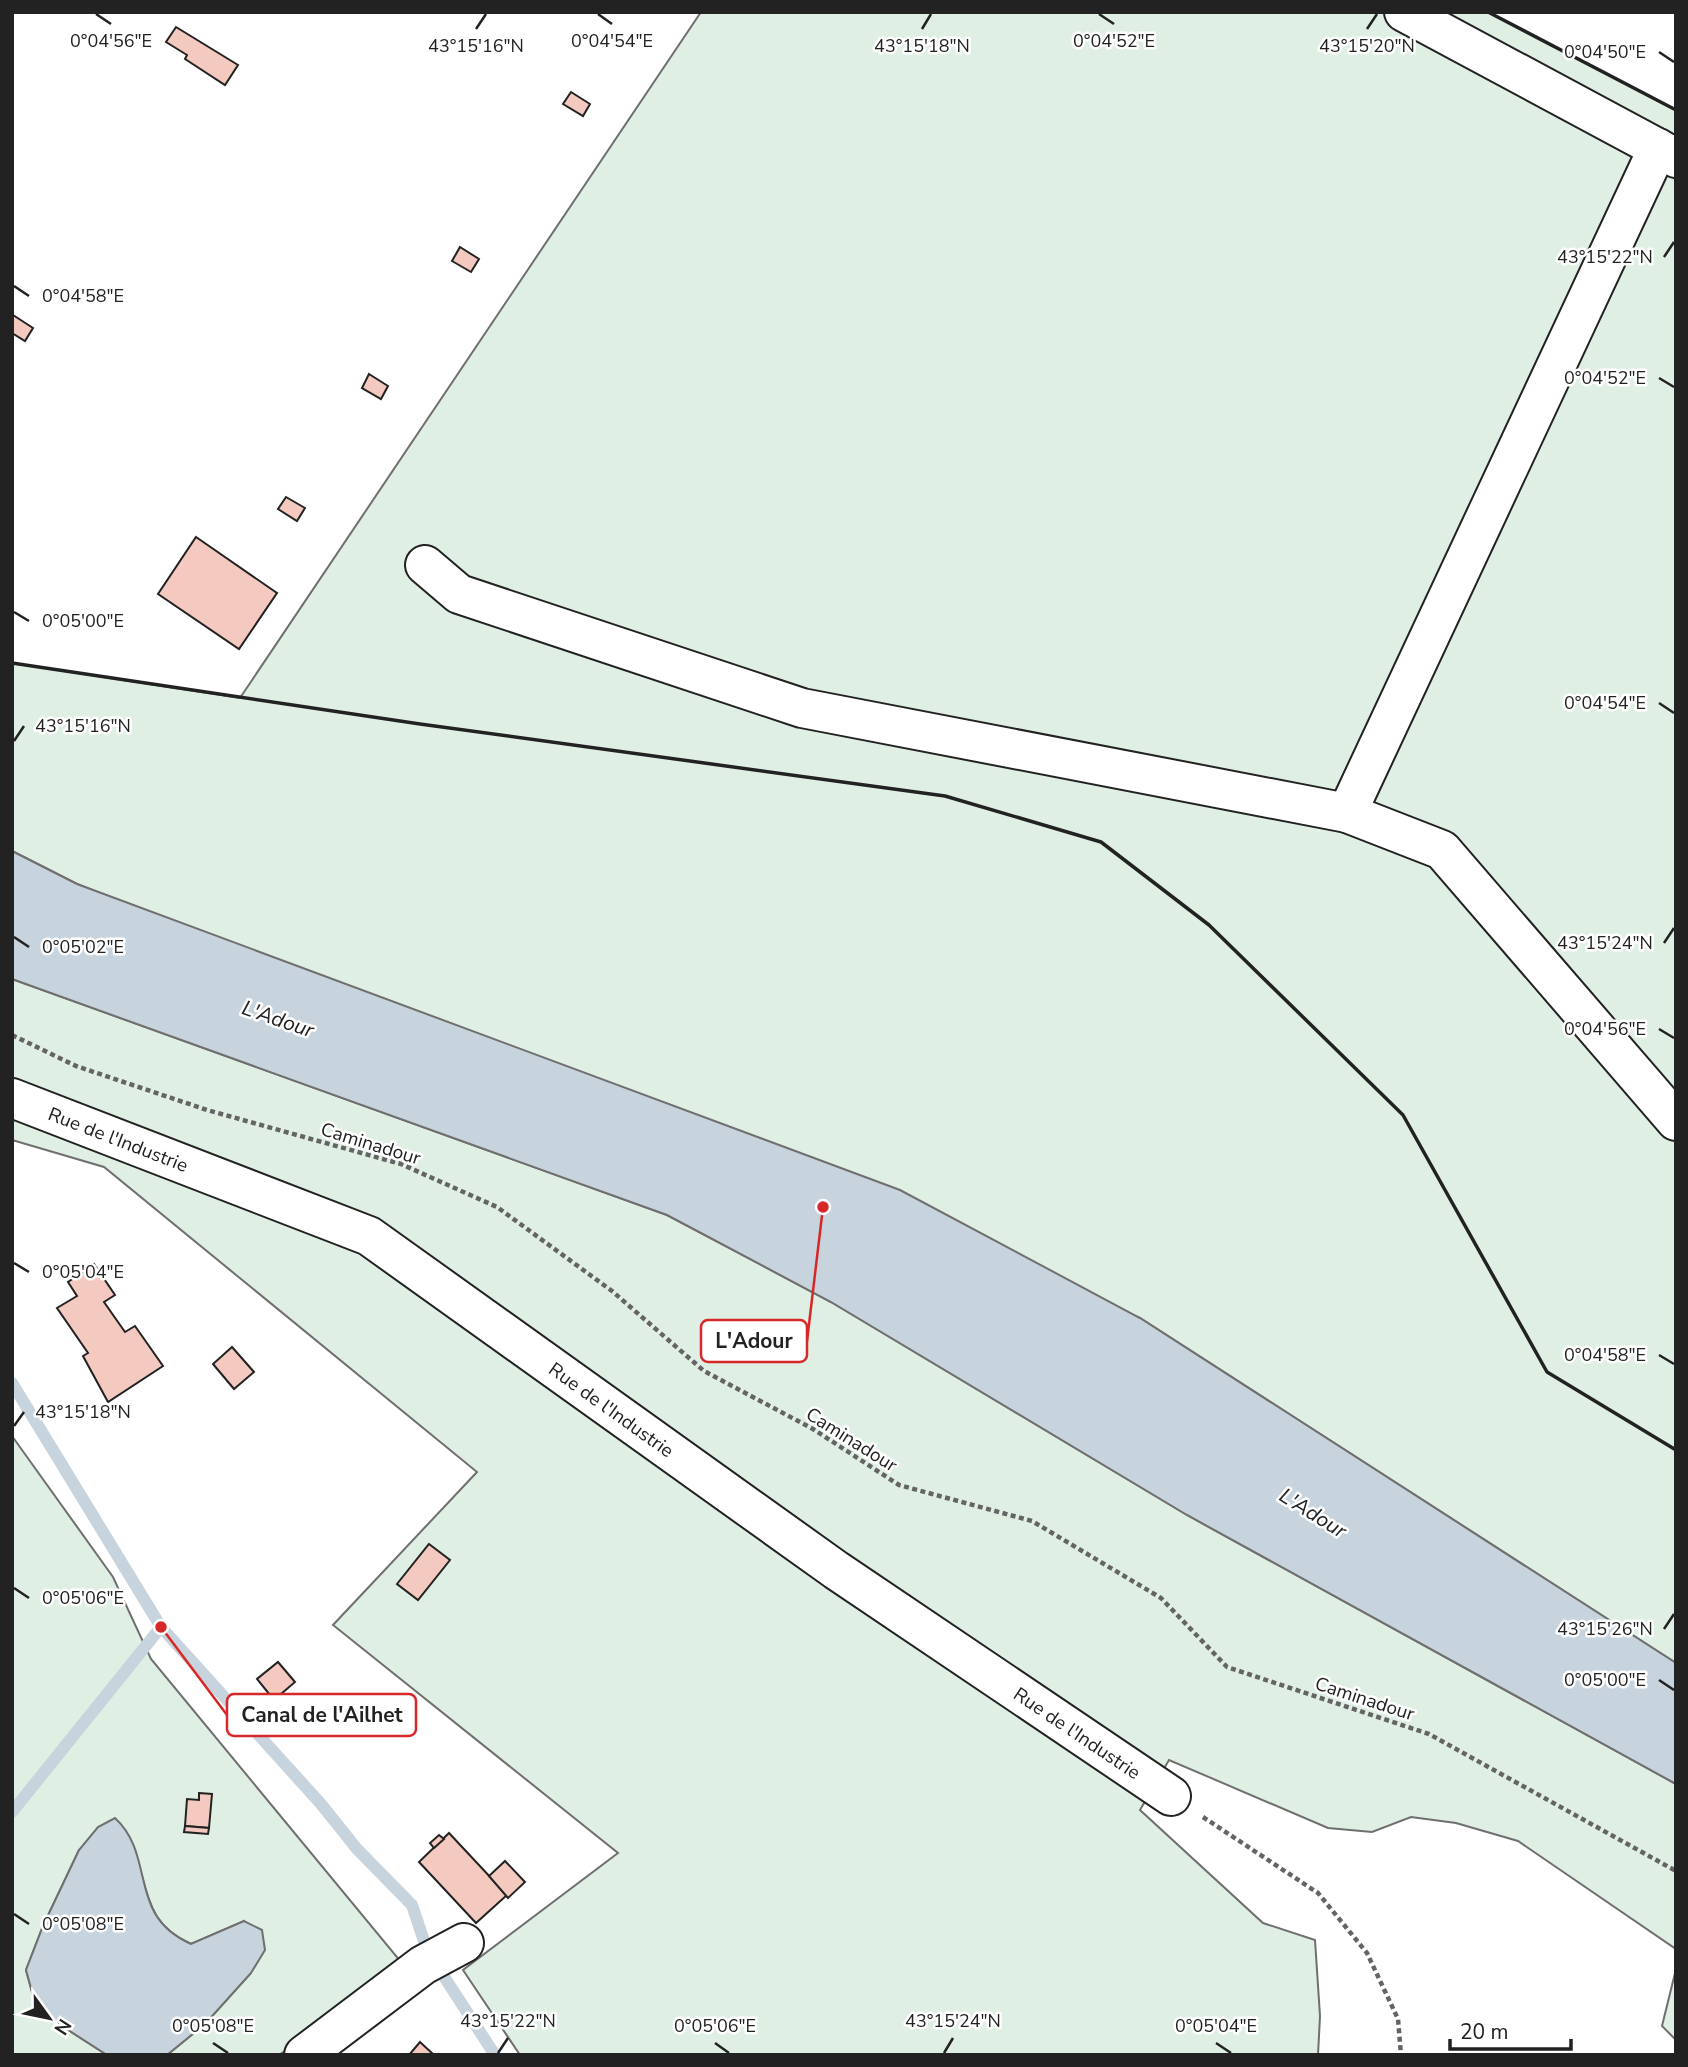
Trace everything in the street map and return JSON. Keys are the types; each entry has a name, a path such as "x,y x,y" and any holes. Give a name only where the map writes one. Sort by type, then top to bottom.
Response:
{"lane":[{"path":"1347,813 1667,153 1404,12"},
{"path":"425,565 459,594 802,708 1347,813 1443,850 1676,1121"},
{"name":"Rue de l'Industrie","path":"12,1098 369,1237 836,1570 1171,1796"},
{"path":"304,2055 423,1965 464,1943"}],"path":[{"name":"Caminadour","path":"12,1035 76,1066 194,1106 401,1164 497,1207 612,1291 704,1371 813,1429 899,1485 1032,1521 1161,1598 1227,1667 1429,1734 1676,1871"},
{"path":"1171,1796 1318,1893 1367,1953 1398,2019 1401,2055"}],"green space":[{"path":"701,12 1488,12 1676,110 1676,1663 1140,1318 77,884 12,851 12,663 240,698"},
{"path":"12,979 667,1215 831,1302 1187,1515 1676,1784 1676,1949 1518,1841 1456,1823 1411,1817 1372,1832 1328,1828 1169,1760 1140,1810 1263,1923 1315,1940 1320,2016 1318,2055 520,2055 463,1970 618,1853 333,1625 477,1472 104,1167 12,1140"},
{"path":"12,1436 113,1577 151,1659 406,1968 279,2055 167,2055 205,2024 251,1973 244,1921 191,1944 169,1931 156,1915 141,1873 79,1850 43,1926 26,1970 37,2010 107,2055 12,2055"},
{"path":"1676,1969 1676,2040 1662,2026"}],"water":[{"path":"12,851 77,884 900,1190 1140,1318 1676,1663 1676,1784 1187,1515 831,1302 667,1215 12,979"},
{"path":"115,1818 128,1833 135,1850 149,1902 158,1918 171,1932 191,1944 244,1921 262,1930 265,1950 251,1973 205,2024 167,2055 107,2055 37,2010 26,1970 43,1926 79,1850 98,1827"}],"building":[{"path":"176,27 238,65 225,85 185,59 187,55 166,42"},
{"path":"571,92 590,104 583,116 563,104"},
{"path":"460,247 479,259 471,272 452,261"},
{"path":"13,315 33,328 25,341 12,333"},
{"path":"369,374 388,386 381,399 362,388"},
{"path":"286,497 305,508 297,521 278,509"},
{"path":"196,537 277,593 239,649 158,594"},
{"path":"94,1264 115,1295 104,1302 125,1332 135,1326 163,1366 108,1402 83,1356 88,1353 57,1308 77,1296 68,1282"},
{"path":"232,1347 254,1372 234,1389 213,1364"},
{"path":"429,1544 450,1560 418,1600 397,1584"},
{"path":"278,1662 295,1682 274,1700 257,1679"},
{"path":"199,1793 212,1794 209,1828 185,1826 187,1799 199,1800"},
{"path":"185,1826 209,1828 208,1834 184,1832"},
{"path":"449,1833 507,1895 476,1923 419,1862"},
{"path":"439,1835 444,1839 434,1848 430,1843"},
{"path":"505,1861 525,1882 508,1898 489,1876"},
{"path":"420,2042 434,2055 409,2055"}],"waterway":[{"path":"12,1383 161,1627 321,1804 357,1849 412,1905 426,1947"},
{"path":"12,1812 161,1627"},
{"path":"441,1972 495,2055"}],"wall":[{"path":"1488,12 1676,110"},
{"path":"12,663 420,724 945,796 1101,842 1209,925 1403,1115 1547,1372 1676,1450"}],"place":[{"name":"L'Adour","path":"823,1207"},
{"name":"Canal de l'Ailhet","path":"161,1627"}]}
